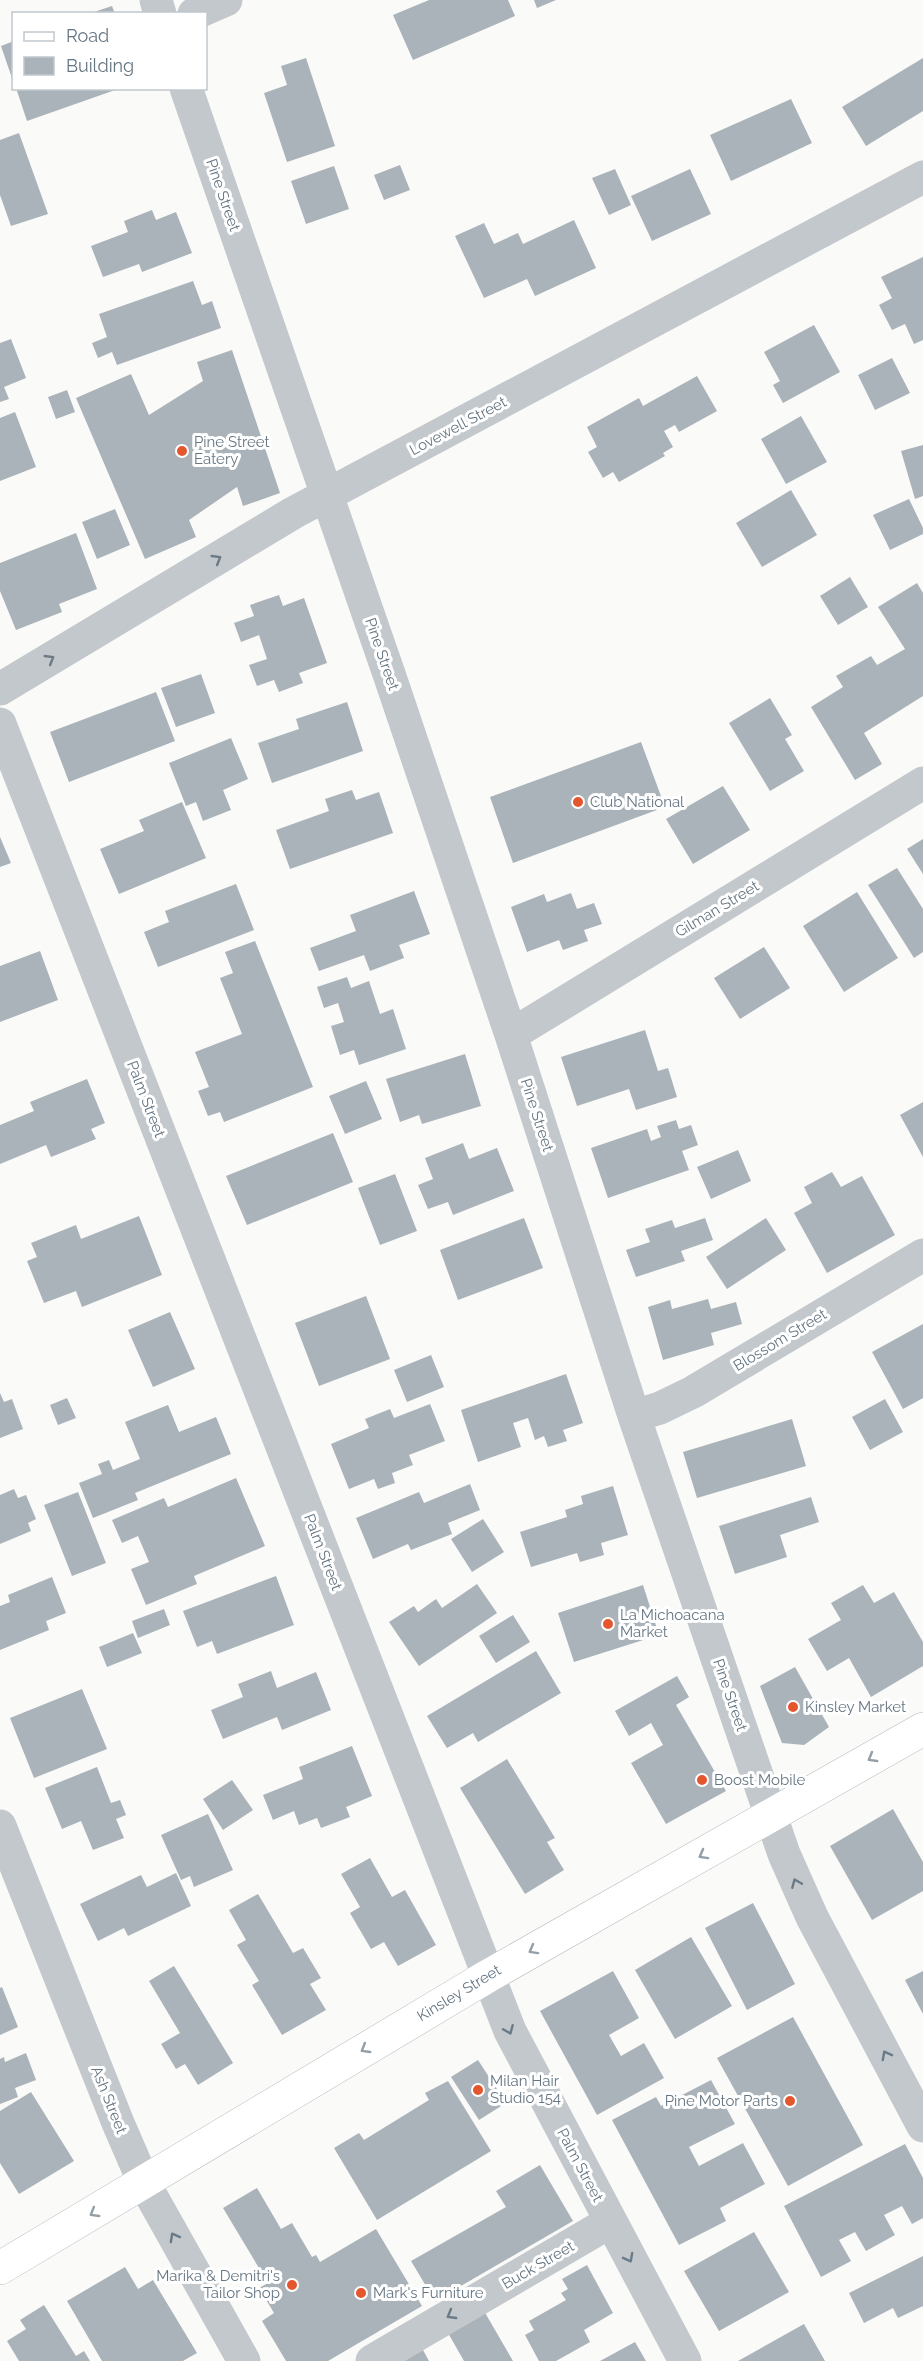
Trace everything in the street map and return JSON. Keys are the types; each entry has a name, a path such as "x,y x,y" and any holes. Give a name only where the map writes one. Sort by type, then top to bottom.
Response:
{"main road":[{"name":"Kinsley Street","path":"0,2268 488,1976 923,1729"}],"street":[{"path":"199,12 226,0"},
{"name":"Pine Street","path":"187,90 511,1035 634,1416 772,1816 802,1896 918,2105"},
{"name":"Lovewell Street","path":"0,689 293,513 923,177"},
{"name":"Palm Street","path":"0,724 518,2049 685,2361"},
{"name":"Gilman Street","path":"511,1035 923,783"},
{"name":"Blossom Street","path":"634,1416 660,1408 693,1392 923,1256"},
{"name":"Ash Street","path":"0,1826 144,2183 244,2361"},
{"name":"Buck Street","path":"372,2361 610,2222"}],"building":[{"path":"429,0 508,0 515,16 413,60 393,15"},
{"path":"534,0 556,0 537,8"},
{"path":"112,6 114,12 94,12"},
{"path":"12,42 12,78 1,46"},
{"path":"306,58 335,146 287,162 264,93 287,85 281,66"},
{"path":"923,58 923,111 866,146 842,107"},
{"path":"17,90 115,90 27,121"},
{"path":"791,99 812,143 731,181 710,135"},
{"path":"19,133 48,214 11,226 0,195 0,140"},
{"path":"400,165 410,190 384,200 374,175"},
{"path":"334,166 349,209 306,224 291,181"},
{"path":"615,169 631,205 609,215 592,178"},
{"path":"690,169 711,214 652,241 631,196"},
{"path":"152,210 156,220 176,212 192,253 142,272 139,264 103,277 91,246 128,232 124,221"},
{"path":"574,220 596,268 535,296 527,279 484,298 455,236 484,223 494,244 518,233 523,244"},
{"path":"923,257 923,340 914,344 905,324 892,330 879,305 892,298 881,277"},
{"path":"193,281 202,305 212,301 221,328 117,365 112,352 98,358 92,343 107,337 99,314"},
{"path":"814,325 840,372 783,403 773,385 780,381 764,352"},
{"path":"11,339 26,378 4,387 9,399 0,402 0,343"},
{"name":"Pine Street Eatery","path":"232,350 280,493 243,506 237,487 189,520 196,537 145,559 76,398 131,374 149,415 203,381 197,362"},
{"path":"892,358 910,393 875,410 858,375"},
{"path":"697,376 717,411 679,432 675,425 664,431 673,447 663,453 665,456 619,482 613,472 603,478 588,452 597,447 587,427 639,398 643,406"},
{"path":"67,390 75,412 56,419 48,397"},
{"path":"15,412 36,467 0,481 0,418"},
{"path":"801,416 827,462 786,484 761,439"},
{"path":"923,445 923,496 915,499 901,451"},
{"path":"791,490 817,535 762,567 736,523"},
{"path":"909,499 923,528 923,534 890,550 873,515"},
{"path":"115,509 130,545 97,559 82,522"},
{"path":"76,533 97,589 59,604 62,612 16,630 0,591 0,563"},
{"path":"850,577 868,607 838,625 820,596"},
{"path":"917,583 923,593 923,696 864,733 882,764 855,780 811,707 843,687 836,676 871,656 877,665 905,649 878,607"},
{"path":"279,595 283,606 304,598 327,663 299,673 303,683 279,692 274,680 257,686 249,665 267,659 259,635 241,642 234,623 254,616 250,605"},
{"path":"201,674 215,713 176,727 161,688"},
{"path":"156,692 175,741 69,782 50,732"},
{"path":"770,698 792,735 785,739 804,771 770,791 729,723"},
{"path":"347,702 363,751 272,783 258,743 299,729 296,719"},
{"path":"231,738 248,779 223,790 231,810 203,821 196,802 186,806 169,763"},
{"name":"Club National","path":"641,742 665,807 513,863 490,797"},
{"path":"723,786 750,830 693,864 666,819"},
{"path":"352,790 356,800 379,792 393,833 290,869 276,830 329,811 325,799"},
{"path":"182,802 206,858 119,894 100,849 144,831 139,820"},
{"path":"0,837 11,863 0,867"},
{"path":"923,839 923,874 907,849"},
{"path":"897,868 923,909 923,952 914,958 868,885"},
{"path":"236,884 254,930 158,967 144,932 169,922 165,911"},
{"path":"414,891 430,934 399,945 404,958 370,971 364,955 319,971 310,948 356,931 350,915"},
{"path":"857,892 898,958 844,992 803,926"},
{"path":"571,893 577,909 594,903 602,924 584,930 588,941 563,950 559,940 527,952 511,907 544,894 547,902"},
{"path":"255,941 313,1087 224,1122 220,1112 208,1116 198,1091 209,1087 195,1052 242,1034 220,978 233,973 225,952"},
{"path":"764,947 790,988 740,1019 714,978"},
{"path":"40,951 58,1000 0,1022 0,966"},
{"path":"347,977 351,988 369,981 380,1014 393,1009 406,1049 359,1065 354,1050 340,1055 331,1026 344,1022 338,1003 324,1008 317,987"},
{"path":"645,1030 658,1071 668,1068 677,1097 636,1110 629,1089 577,1106 561,1057"},
{"path":"465,1054 481,1106 422,1124 419,1115 400,1122 386,1079"},
{"path":"87,1079 105,1123 91,1129 96,1139 51,1157 46,1145 0,1164 0,1125 34,1111 30,1102"},
{"path":"366,1081 382,1119 345,1134 329,1096"},
{"path":"923,1102 923,1157 900,1115"},
{"path":"676,1120 679,1129 691,1125 698,1145 682,1151 689,1170 608,1198 591,1148 647,1129 651,1141 661,1137 657,1126"},
{"path":"333,1133 353,1182 247,1225 226,1176"},
{"path":"463,1143 469,1159 497,1148 514,1191 453,1215 448,1202 428,1209 418,1185 433,1179 425,1158"},
{"path":"738,1150 751,1181 711,1199 697,1167"},
{"path":"832,1172 841,1187 862,1176 895,1235 827,1273 794,1213 812,1203 804,1187"},
{"path":"395,1174 417,1231 380,1245 358,1188"},
{"path":"139,1216 162,1275 82,1307 76,1291 44,1303 27,1261 37,1257 31,1243 76,1225 81,1239"},
{"path":"524,1218 543,1268 458,1300 440,1250"},
{"path":"705,1218 713,1240 681,1251 685,1261 636,1277 626,1250 650,1242 645,1229 672,1220 675,1228"},
{"path":"766,1218 786,1250 727,1289 706,1257"},
{"path":"366,1296 390,1359 319,1386 295,1323"},
{"path":"708,1299 711,1309 736,1302 742,1324 711,1333 714,1345 663,1360 648,1307 670,1300 672,1309"},
{"path":"170,1312 195,1369 153,1387 128,1330"},
{"path":"923,1324 923,1398 903,1409 872,1352"},
{"path":"431,1355 444,1387 407,1402 394,1370"},
{"path":"566,1374 583,1423 563,1430 567,1441 548,1447 544,1436 535,1440 528,1418 513,1423 521,1447 478,1462 461,1410"},
{"path":"0,1393 4,1402 12,1399 23,1429 0,1438"},
{"path":"67,1398 76,1418 58,1425 50,1405"},
{"path":"885,1399 903,1432 870,1450 852,1417"},
{"path":"430,1404 445,1441 409,1455 413,1465 392,1473 395,1483 378,1489 374,1479 349,1489 331,1444 369,1428 365,1419 390,1409 394,1418"},
{"path":"168,1405 179,1432 216,1417 231,1454 135,1493 138,1500 93,1518 79,1483 102,1474 98,1464 109,1460 113,1470 140,1459 125,1422"},
{"path":"792,1419 806,1466 697,1498 683,1452"},
{"path":"236,1478 265,1546 194,1576 197,1584 146,1605 131,1569 149,1562 138,1536 122,1543 112,1520 164,1498 168,1507"},
{"path":"470,1484 480,1510 448,1523 452,1534 411,1550 408,1544 373,1559 356,1518 419,1492 424,1503"},
{"path":"613,1486 628,1535 601,1543 604,1555 580,1562 577,1553 531,1567 520,1532 567,1517 565,1510 583,1504 581,1496"},
{"path":"14,1489 18,1498 26,1495 36,1519 28,1523 31,1531 0,1544 0,1495"},
{"path":"78,1492 106,1563 72,1576 44,1505"},
{"path":"811,1497 819,1522 780,1535 787,1557 735,1574 719,1526"},
{"path":"483,1519 504,1552 472,1572 451,1539"},
{"path":"276,1576 294,1625 217,1654 212,1641 197,1647 183,1611"},
{"path":"52,1577 66,1613 46,1621 49,1630 0,1650 0,1606 10,1602 8,1595"},
{"path":"477,1584 497,1613 419,1666 389,1622 414,1606 418,1612 436,1599 442,1608"},
{"name":"La Michoacana Market","path":"643,1585 659,1635 574,1662 558,1613"},
{"path":"863,1585 874,1603 894,1592 923,1642 923,1666 871,1697 849,1658 827,1671 808,1639 841,1620 831,1603"},
{"path":"164,1609 170,1625 138,1638 132,1621"},
{"path":"513,1615 530,1642 496,1663 479,1636"},
{"path":"133,1633 142,1653 107,1667 99,1647"},
{"path":"536,1651 561,1693 478,1742 473,1733 447,1748 427,1716"},
{"name":"Kinsley Market","path":"795,1667 829,1727 804,1745 782,1743 760,1686"},
{"path":"271,1671 277,1688 316,1672 331,1710 282,1730 277,1717 223,1739 211,1710 243,1697 238,1684"},
{"path":"677,1676 689,1697 676,1705 726,1791 666,1824 631,1763 663,1745 651,1723 629,1736 615,1711"},
{"path":"82,1689 107,1749 34,1778 10,1718"},
{"path":"352,1746 372,1796 346,1807 350,1817 321,1828 317,1818 299,1825 294,1811 273,1820 263,1795 303,1779 299,1767"},
{"path":"507,1759 555,1838 547,1842 564,1870 525,1894 460,1788"},
{"path":"97,1767 111,1803 120,1800 126,1815 116,1819 124,1838 93,1850 81,1821 62,1829 45,1788"},
{"path":"232,1780 253,1810 223,1830 203,1799"},
{"path":"893,1809 923,1862 923,1891 872,1920 830,1846"},
{"path":"208,1814 233,1870 194,1887 190,1876 181,1880 161,1835"},
{"path":"370,1858 392,1897 405,1890 436,1945 398,1966 384,1942 371,1949 350,1913 360,1907 341,1874"},
{"path":"176,1873 191,1906 128,1936 124,1928 98,1941 80,1904 141,1875 147,1887"},
{"path":"258,1894 293,1953 303,1948 321,1978 310,1984 326,2010 282,2035 252,1985 259,1981 237,1945 246,1940 229,1910"},
{"path":"753,1903 795,1984 747,2010 705,1928"},
{"path":"691,1937 732,2006 675,2039 635,1970"},
{"path":"174,1966 233,2063 198,2085 185,2064 176,2069 161,2044 180,2033 149,1981"},
{"path":"613,1971 639,2018 609,2035 621,2056 644,2043 664,2078 597,2115 540,2011"},
{"path":"923,1971 923,2014 905,1980"},
{"path":"2,1987 18,2027 0,2035 0,1988"},
{"name":"Pine Motor Parts","path":"793,2017 863,2145 788,2186 717,2058"},
{"path":"26,2053 36,2080 15,2088 18,2097 0,2104 0,2059 4,2057 5,2062"},
{"name":"Milan Hair Studio 154","path":"478,2060 506,2103 479,2120 451,2077"},
{"path":"711,2080 735,2124 689,2147 699,2166 743,2143 765,2184 720,2208 726,2221 679,2245 612,2120 656,2097 661,2106"},
{"path":"448,2081 491,2151 377,2220 334,2148 359,2133 364,2140 429,2100 425,2093"},
{"path":"31,2092 74,2161 19,2194 0,2163 0,2111"},
{"path":"905,2144 923,2178 923,2218 912,2224 902,2206 884,2215 895,2235 866,2251 855,2232 839,2240 851,2261 821,2277 784,2206"},
{"path":"540,2165 573,2221 435,2301 411,2261 506,2207 496,2191"},
{"name":"Mark's Furniture","path":"257,2188 281,2229 292,2223 312,2257 316,2255 320,2262 376,2229 422,2306 328,2361 286,2361 262,2321 274,2313 259,2288 268,2283 223,2208"},
{"path":"754,2232 789,2292 719,2331 684,2271"},
{"path":"923,2256 923,2306 898,2318 893,2308 864,2323 849,2293"},
{"path":"587,2265 613,2313 584,2330 590,2342 556,2361 539,2361 525,2335 534,2330 529,2321 566,2300 561,2293 568,2289 562,2279"},
{"path":"125,2267 138,2289 153,2280 197,2353 183,2361 102,2361 67,2301"},
{"path":"44,2305 76,2356 84,2351 90,2361 19,2361 7,2341 26,2329 20,2320"},
{"path":"484,2311 513,2361 464,2361 448,2333"},
{"path":"804,2324 825,2361 738,2361"},
{"path":"635,2342 646,2361 600,2361"},
{"path":"423,2350 429,2361 404,2361"}],"place":[{"name":"Pine Street Eatery","path":"182,451"},
{"name":"Club National","path":"578,802"},
{"name":"La Michoacana Market","path":"608,1624"},
{"name":"Kinsley Market","path":"793,1707"},
{"name":"Boost Mobile","path":"702,1780"},
{"name":"Milan Hair Studio 154","path":"478,2090"},
{"name":"Pine Motor Parts","path":"790,2101"},
{"name":"Marika & Demitri's Tailor Shop","path":"292,2285"},
{"name":"Mark's Furniture","path":"361,2293"}]}
